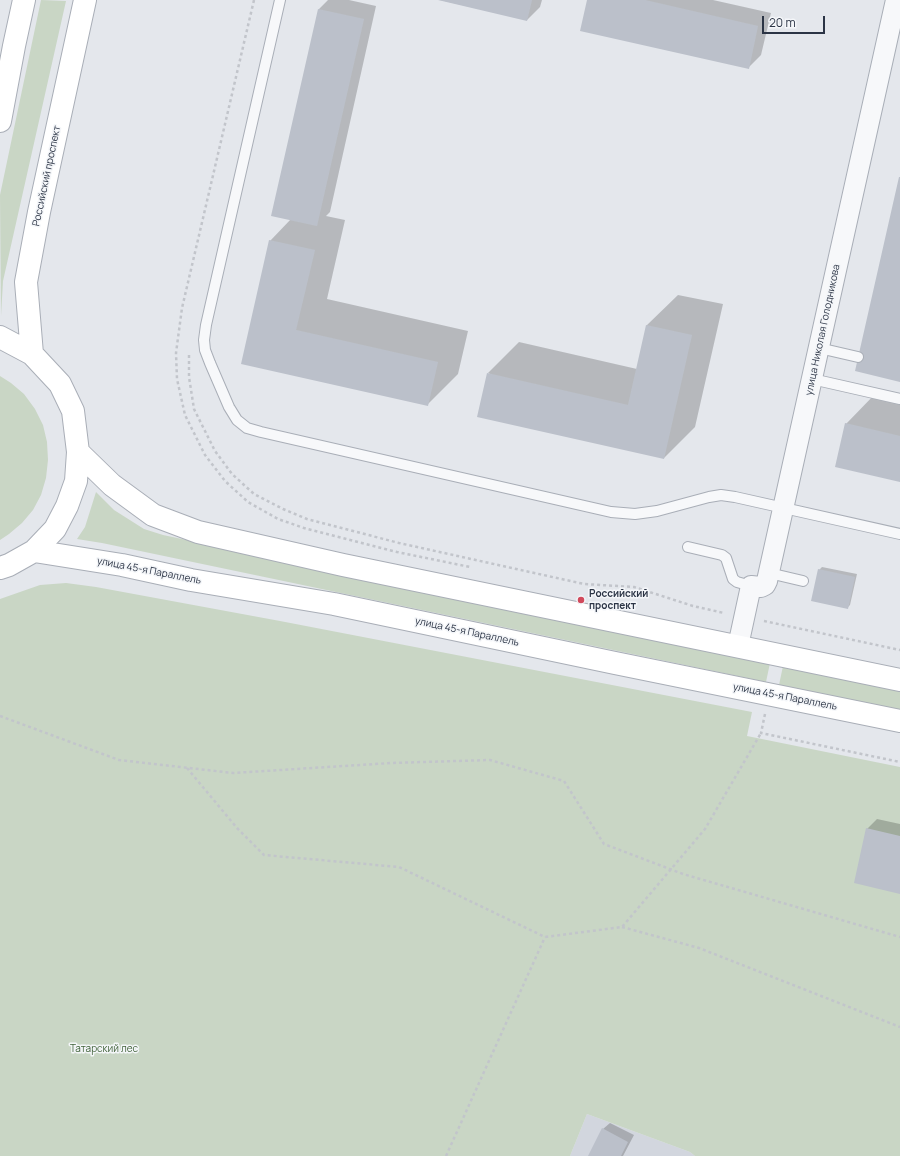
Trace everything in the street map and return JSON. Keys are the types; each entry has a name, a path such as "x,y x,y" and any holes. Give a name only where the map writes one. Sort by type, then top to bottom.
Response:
{"main road":[{"path":"0,121 24,0"},
{"name":"Российский проспект","path":"32,354 26,282 39,212 85,0"},
{"path":"0,337 32,354 60,384 73,411 78,452 76,481 67,506 55,529 34,551 9,565 0,568"},
{"path":"78,452 112,485 153,515 198,532 342,565 900,680"},
{"name":"улица 45-я Параллель","path":"34,551 122,565 190,580 334,604 900,721"}],"street":[{"name":"улица Николая Голодникова","path":"751,586 761,587 765,585 769,573 896,11"},
{"path":"738,646 751,586"}],"lane":[{"path":"280,0 206,325 204,340 205,350 210,363 229,407 237,420 248,428 261,432 611,512 635,514 657,511 721,495 900,534"},
{"path":"819,348 858,357"},
{"path":"812,379 900,399"},
{"path":"688,547 722,555 726,558 733,579 736,582 751,586"},
{"path":"769,573 803,581"}],"path":[{"path":"254,0 182,308 176,353 177,379 185,415 205,455 225,481 248,502 278,519 304,528 398,552 474,568"},
{"path":"189,354 189,377 194,409 215,451 232,474 254,494 307,519 399,543 584,584 634,587 693,606 900,650"},
{"path":"0,716 119,760 233,773 390,763 490,760 564,781 604,844 683,874 900,937"},
{"path":"622,927 705,829 761,733"},
{"path":"187,767 237,828 264,855 399,867 545,937 622,927 699,948 900,1027"},
{"path":"446,1156 545,937"}],"shaded area":[{"path":"587,1114 690,1152 695,1156 570,1156"}],"green space":[{"path":"41,0 66,1 3,281 1,316 0,195"},
{"path":"0,376 24,394 35,409 43,425 47,442 48,460 46,478 41,495 33,510 22,523 0,540"},
{"path":"96,492 114,510 144,529 163,535 770,663 766,682 77,539 85,527"},
{"name":"Татарский лес","path":"66,583 96,587 280,621 752,712 747,736 900,767 900,1156 695,1156 690,1152 587,1114 570,1156 0,1156 0,599 40,585"},
{"path":"783,666 900,691 900,711 779,685"}],"building":[{"path":"438,0 532,0 527,21"},
{"path":"587,0 645,0 758,26 749,69 580,31"},
{"path":"318,9 364,19 317,226 271,216"},
{"path":"900,177 900,382 855,371"},
{"path":"269,240 315,250 296,330 438,362 428,406 241,364"},
{"path":"646,325 692,335 664,459 477,417 487,373 628,405"},
{"path":"845,423 900,436 900,482 835,467"},
{"path":"818,569 855,577 848,609 811,601"},
{"path":"866,828 900,836 900,894 854,883"},
{"path":"602,1128 628,1142 621,1156 588,1156"}],"place":[{"name":"Российский проспект","path":"581,600"}]}
